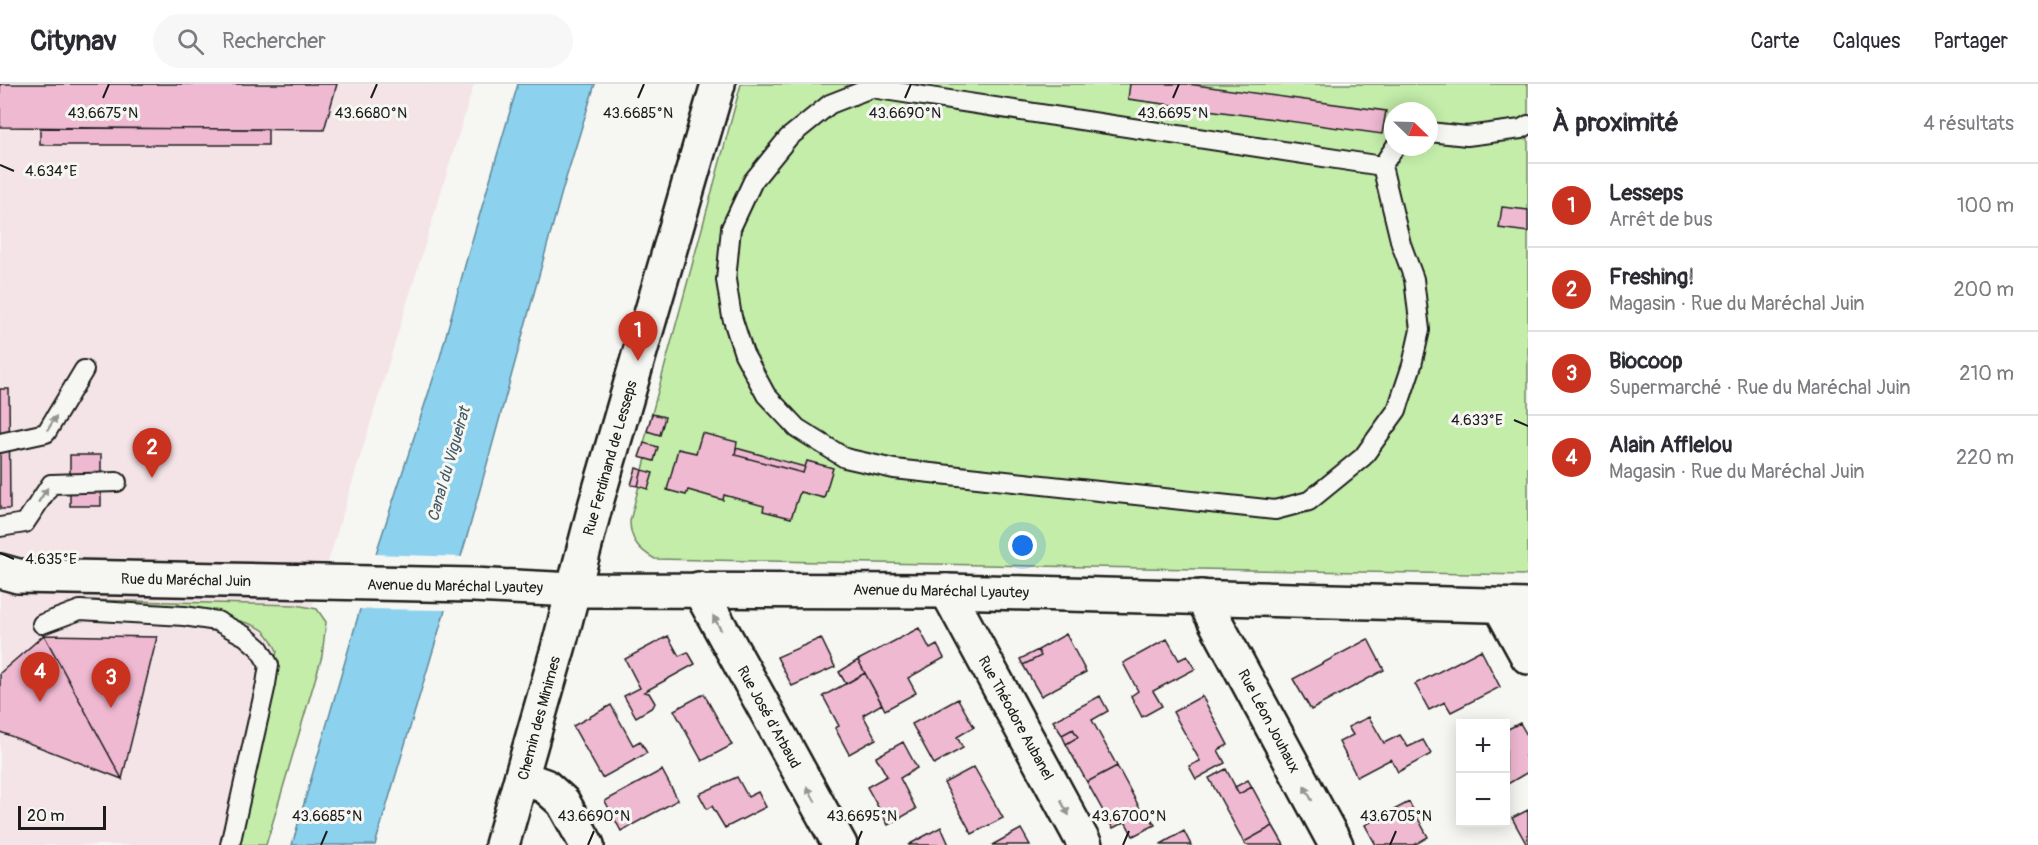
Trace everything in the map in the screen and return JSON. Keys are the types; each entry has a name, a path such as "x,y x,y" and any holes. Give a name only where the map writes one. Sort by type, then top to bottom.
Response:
{"street":[{"name":"Rue Ferdinand de Lesseps","path":"574,590 596,503 718,84"},
{"name":"Rue du Maréchal Juin","path":"6,576 354,584"},
{"name":"Avenue du Maréchal Lyautey","path":"354,584 473,585 574,590 947,591 1514,606"},
{"name":"Rue José d'Arbaud","path":"699,589 840,845"},
{"name":"Chemin des Minimes","path":"502,845 523,778 574,590"},
{"name":"Rue Théodore Aubanel","path":"947,591 1085,845"},
{"name":"Rue Léon Jouhaux","path":"1202,597 1336,845"},
{"path":"1514,606 1528,657"},
{"path":"523,778 545,786 563,802 587,845"}],"lane":[{"path":"1382,166 871,88 830,104 788,138 753,181 731,228 726,280 732,317 744,354 766,395 797,428 845,458 894,469 1275,510 1309,501 1363,457 1397,410 1412,364 1419,330 1414,279 1401,243 1382,166 1389,156"},
{"path":"1438,133 1467,136 1521,129 1528,125"},
{"path":"0,443 46,433 84,370"},
{"path":"0,527 25,523 51,484 117,482"},
{"path":"42,624 80,610 184,616 217,621 245,636 259,648 269,665 230,845"}],"shaded area":[{"path":"0,84 474,84 325,572 222,845 0,845"}],"green space":[{"path":"741,84 1528,84 1528,575 655,559 636,544 630,521 646,458 654,460 657,447 644,443"},
{"path":"87,600 296,605 317,609 326,622 322,656 266,845 236,845 277,651 270,638 264,631 252,625 232,619 181,612 89,606"}],"water":[{"name":"Canal du Vigueirat","path":"518,84 595,84 563,188 468,533 375,845 292,845 378,547 439,361"}],"pier":[{"path":"373,554 464,557 448,610 357,609"}],"building":[{"path":"0,84 337,84 324,130 0,127"},
{"path":"1130,84 1188,84 1384,111 1384,122 1382,134 1128,99"},
{"path":"40,128 268,129 268,145 40,145"},
{"path":"1502,207 1528,210 1528,232 1499,228"},
{"path":"0,389 9,389 10,509 0,509"},
{"path":"652,414 665,417 660,435 647,431"},
{"path":"702,433 737,442 735,455 803,473 807,461 833,468 824,498 800,492 791,518 763,511 764,506 724,495 723,500 688,490 686,495 667,490 678,449 696,453"},
{"path":"644,443 658,447 654,461 639,457"},
{"path":"736,448 805,467 803,473 735,455"},
{"path":"70,455 101,455 101,506 70,506"},
{"path":"636,468 642,470 638,486 631,485"},
{"path":"642,470 653,473 648,489 638,486"},
{"path":"919,628 930,649 937,645 944,658 908,678 916,693 885,710 858,660"},
{"path":"1066,634 1086,672 1041,696 1023,665 1041,656 1038,650"},
{"path":"44,635 122,779 0,732 0,673"},
{"path":"44,635 157,637 122,779"},
{"path":"668,636 679,656 688,652 695,664 644,692 649,693 655,703 653,707 636,717 624,696 640,688 625,659"},
{"path":"821,638 835,667 792,686 777,657"},
{"path":"1167,639 1179,660 1187,656 1195,669 1153,691 1162,706 1142,717 1131,696 1138,691 1123,663"},
{"path":"1368,639 1384,670 1311,710 1293,679"},
{"path":"1038,650 1041,656 1023,665 1020,659"},
{"path":"1481,650 1500,687 1451,712 1445,702 1429,710 1415,684"},
{"path":"858,660 865,673 846,684 839,672"},
{"path":"865,673 882,704 863,715 876,739 849,754 835,728 839,726 823,696"},
{"path":"704,694 732,745 702,761 674,710"},
{"path":"1100,696 1108,711 1092,720 1117,766 1087,782 1066,744 1078,737 1073,729 1062,735 1053,721"},
{"path":"1202,696 1228,745 1218,750 1225,763 1196,779 1189,766 1200,761 1173,712"},
{"path":"958,699 974,727 957,737 963,748 934,764 912,724"},
{"path":"611,705 633,745 640,741 647,753 602,778 573,726"},
{"path":"1369,717 1384,743 1400,735 1408,747 1423,740 1431,754 1398,772 1391,759 1357,777 1339,742 1353,735 1348,727"},
{"path":"1520,723 1528,737 1528,754 1525,756 1528,762 1528,772 1510,783 1510,773 1510,728"},
{"path":"1073,729 1078,737 1066,744 1062,735"},
{"path":"903,742 917,768 900,778 916,809 888,825 867,787 887,776 876,757"},
{"path":"1117,766 1142,812 1146,810 1155,825 1133,836 1121,814 1108,820 1087,782"},
{"path":"974,767 1003,818 972,834 944,783"},
{"path":"1226,769 1239,794 1252,787 1273,826 1244,842 1209,778"},
{"path":"662,770 678,800 621,831 605,801"},
{"path":"737,777 748,797 758,792 766,807 725,828 712,806 707,809 699,794"},
{"path":"1248,780 1252,787 1239,794 1235,787"},
{"path":"1409,802 1428,837 1414,845 1376,845 1365,825"},
{"path":"1528,810 1528,845 1527,845 1512,818"},
{"path":"1121,814 1125,822 1113,828 1108,820"},
{"path":"1273,826 1284,845 1246,845 1244,842"},
{"path":"941,827 949,845 908,845"},
{"path":"1021,829 1030,845 992,845"},
{"path":"1184,831 1191,845 1161,844"}],"place":[{"name":"Lesseps","path":"638,361"},
{"name":"Freshing!","path":"152,478"},
{"name":"Alain Afflelou","path":"40,702"},
{"name":"Biocoop","path":"111,708"}]}
